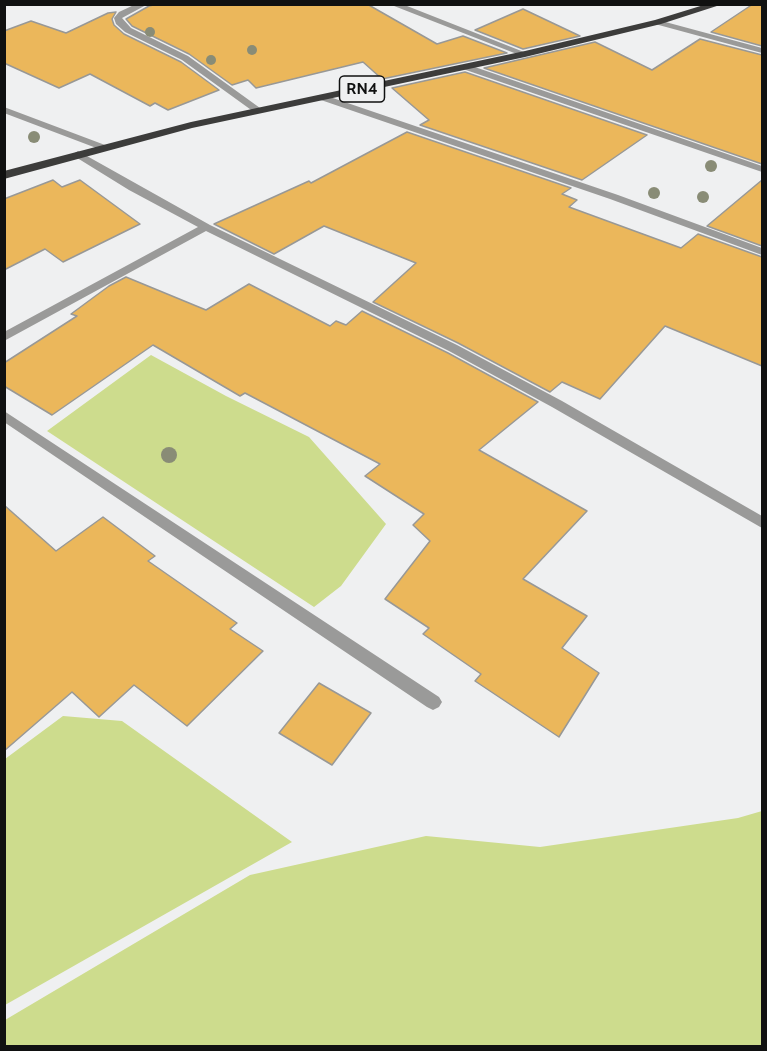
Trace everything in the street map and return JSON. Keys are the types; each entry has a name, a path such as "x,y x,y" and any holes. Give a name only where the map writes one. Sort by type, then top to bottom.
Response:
{"highway":[{"name":"RN4","path":"4,175 102,147 257,110 525,54 658,22 719,4"}],"street":[{"path":"144,4 122,14 118,18 119,22 128,30 185,58 257,110"},
{"path":"393,4 525,54"},
{"path":"658,22 762,51"},
{"path":"466,67 762,169"},
{"path":"321,97 614,197 762,252"},
{"path":"4,110 102,147"},
{"path":"78,154 133,188 206,227 453,348 557,404 762,523"},
{"path":"4,337 206,227"},
{"path":"4,415 433,702"}],"green space":[{"path":"151,355 226,396 309,437 386,524 341,586 314,607 47,431"},
{"path":"63,716 122,721 292,842 5,1005 5,759"},
{"path":"762,811 762,1046 5,1046 5,1020 250,875 426,836 540,847 738,818"}],"building":[{"path":"158,4 367,4 437,44 463,36 507,53 382,79 363,62 256,88 248,80 232,85 189,54 132,26 126,19 149,6"},
{"path":"753,4 762,4 762,46 711,32"},
{"path":"523,9 580,36 523,49 475,30"},
{"path":"116,12 112,19 114,25 124,34 181,62 219,90 168,110 155,103 150,106 90,74 59,88 4,63 4,31 31,21 66,33 108,13"},
{"path":"700,39 762,55 762,164 484,68 595,42 652,70"},
{"path":"465,72 647,135 582,180 420,125 429,120 392,88"},
{"path":"407,132 571,188 562,194 577,200 569,207 681,248 698,234 762,257 762,366 665,326 600,399 562,382 550,392 458,343 373,302 416,263 324,226 274,254 214,224 309,181 311,183"},
{"path":"53,180 62,187 80,180 140,224 63,262 45,249 4,270 4,199"},
{"path":"762,180 762,246 707,226"},
{"path":"126,277 206,310 249,284 330,326 336,321 346,325 362,311 448,353 538,402 479,450 587,511 523,579 587,616 562,648 599,673 559,737 475,681 481,674 423,634 429,628 385,599 430,541 413,525 424,514 365,476 380,464 245,393 240,396 153,345 52,415 4,386 4,363 77,316 71,314 109,286"},
{"path":"4,505 56,551 103,517 155,556 148,561 237,623 230,629 263,651 187,726 134,685 99,717 72,692 4,751"},
{"path":"319,683 371,713 332,765 279,733"}]}
